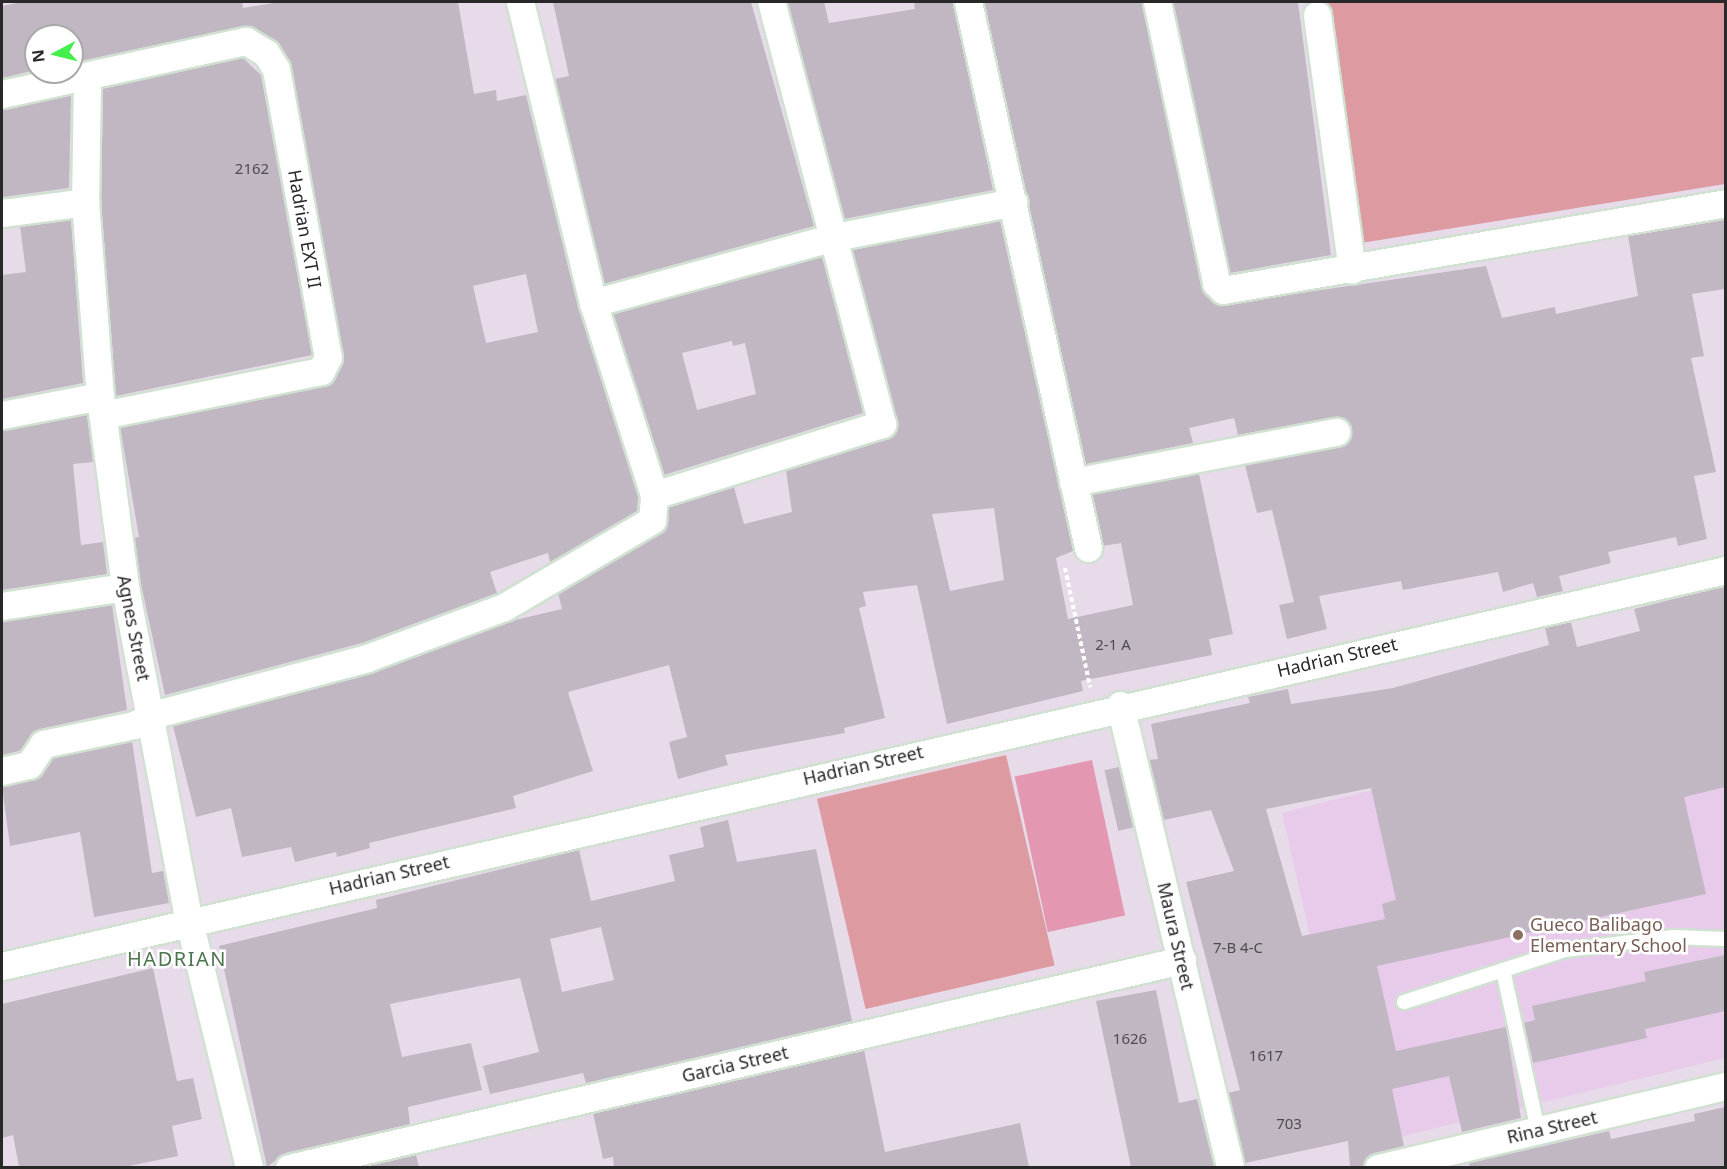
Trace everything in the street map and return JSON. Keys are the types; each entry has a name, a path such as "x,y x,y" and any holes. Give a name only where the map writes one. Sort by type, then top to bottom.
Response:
{"street":[{"path":"2,771 29,765 43,744 134,725 152,715 367,658 504,607 652,520 654,495 593,303 520,2"},
{"path":"654,495 882,424 884,415 830,238 771,2"},
{"path":"968,2 1088,548"},
{"path":"1157,2 1216,283 1234,290 1725,203"},
{"path":"1317,15 1352,270"},
{"name":"Hadrian EXT II","path":"87,80 246,41 267,53 276,69 328,357 321,371 312,374 101,406"},
{"path":"2,94 87,80"},
{"name":"Agnes Street","path":"87,80 85,202 101,406 124,587 152,715 189,921 249,1167"},
{"path":"2,213 85,202"},
{"path":"593,303 830,238 1013,202"},
{"path":"2,415 101,406"},
{"path":"1073,482 1336,432"},
{"name":"Hadrian Street","path":"2,966 1108,708 1725,570"},
{"path":"2,606 124,587"},
{"name":"Maura Street","path":"1108,708 1182,960 1230,1167"},
{"name":"Garcia Street","path":"289,1167 1182,960"},
{"name":"Rina Street","path":"1378,1167 1725,1086"}],"lane":[{"path":"1404,1002 1565,950 1673,937 1725,939"},
{"path":"1503,970 1538,1131"}],"path":[{"path":"1088,548 1065,568 1108,708"}],"shaded area":[{"path":"1321,2 1725,2 1725,184 1355,244"},
{"name":"Gueco Balibago Elementary School","path":"1725,701 1725,1058 1358,1147 1282,813"},
{"path":"1006,755 1055,965 866,1009 817,799"},
{"path":"1092,760 1125,916 1048,932 1015,776"}],"building":[{"path":"22,2 242,2 243,8 279,2 458,2 474,94 496,90 497,101 526,95 578,307 638,497 637,511 550,562 548,553 490,572 497,593 362,643 165,695 141,584 134,538 139,537 120,427 324,386 342,363 291,66 275,40 243,26 84,60 84,24 24,24 24,73 2,78 2,6","holes":["526,274 538,332 486,343 473,286"]},
{"path":"553,2 751,2 814,226 604,284 555,79 569,76"},
{"path":"787,2 824,2 829,23 915,9 914,2 953,2 993,190 844,219"},
{"path":"984,2 1142,2 1201,286 1219,305 1486,266 1502,318 1555,307 1556,314 1638,296 1628,236 1725,220 1725,289 1692,294 1704,356 1691,358 1716,472 1694,476 1707,539 1678,546 1676,537 1608,552 1611,563 1559,576 1563,591 1537,597 1533,583 1503,592 1498,572 1403,590 1401,581 1319,596 1327,629 1287,639 1279,605 1294,602 1272,510 1257,513 1245,465 1339,447 1351,438 1351,429 1333,417 1238,435 1234,418 1189,428 1193,443 1086,464"},
{"path":"1173,2 1298,2 1331,255 1230,273"},
{"path":"243,58 261,75 312,355 116,396 101,202 103,88"},
{"path":"71,95 69,188 3,197 2,109"},
{"path":"71,220 83,383 2,399 2,275 26,272 20,226"},
{"path":"1000,221 1073,551 1056,558 1068,619 1133,605 1121,543 1103,546 1092,494 1199,474 1233,634 1209,639 1212,655 1081,681 1083,691 947,724 917,585 863,592 866,606 859,608 885,718 844,728 845,733 725,755 728,765 678,779 669,742 687,737 669,665 568,692 593,771 513,796 516,808 369,843 370,848 337,857 336,852 295,862 291,847 242,857 231,808 196,817 173,726 371,673 511,621 562,609 558,593 660,534 669,507 734,487 744,524 792,512 786,471 887,439 897,427 852,250","holes":["994,508 1004,580 950,591 932,514"]},
{"path":"822,257 863,413 664,475 613,314","holes":["732,341 733,346 745,343 756,394 697,410 682,353"]},
{"path":"87,415 93,462 73,464 81,545 103,542 107,574 2,590 2,430"},
{"path":"1725,586 1725,787 1684,797 1706,894 1377,966 1396,1051 1506,1027 1521,1118 1462,1132 1449,1076 1392,1089 1404,1146 1374,1153 1363,1167 1350,1167 1348,1141 1245,1163 1228,1093 1240,1090 1186,882 1234,871 1211,810 1164,820 1149,760 1158,759 1151,724 1250,703 1248,697 1288,689 1291,704 1393,688 1549,645 1545,628 1571,622 1577,647 1640,631 1634,609","holes":["1371,788 1396,900 1382,904 1385,919 1302,936 1266,809"]},
{"path":"112,605 127,710 40,729 19,751 2,755 2,621"},
{"path":"132,741 152,873 163,871 169,903 94,917 80,832 10,846 2,786 33,780 53,758"},
{"path":"1119,767 1133,827 1118,831 1104,770"},
{"path":"728,820 737,862 816,849 852,1021 586,1083 583,1073 490,1094 483,1066 539,1052 520,978 390,1004 402,1057 471,1043 482,1090 408,1107 410,1124 285,1153 267,1167 219,946 377,908 376,900 579,850 591,901 675,881 669,855 704,847 700,827","holes":["601,927 614,980 562,992 550,939"]},
{"path":"1725,955 1725,1011 1645,1029 1647,1038 1533,1063 1524,1023 1535,1020 1532,1006 1646,981 1644,972"},
{"path":"153,968 177,1081 193,1078 202,1119 172,1126 178,1156 124,1167 19,1167 13,1135 2,1138 2,1004"},
{"path":"1156,990 1179,1103 1197,1099 1214,1167 1131,1167 1096,1001"},
{"path":"864,1050 885,1152 1020,1123 1029,1167 614,1167 613,1157 603,1159 593,1113"},
{"path":"1725,1107 1725,1167 1470,1167 1469,1163 1609,1131 1611,1139 1695,1121 1694,1114"},
{"path":"416,1155 419,1167 361,1167"}],"place":[{"name":"Gueco Balibago Elementary School","path":"1518,935"}],"district":[{"name":"HADRIAN","path":"177,958"}]}
